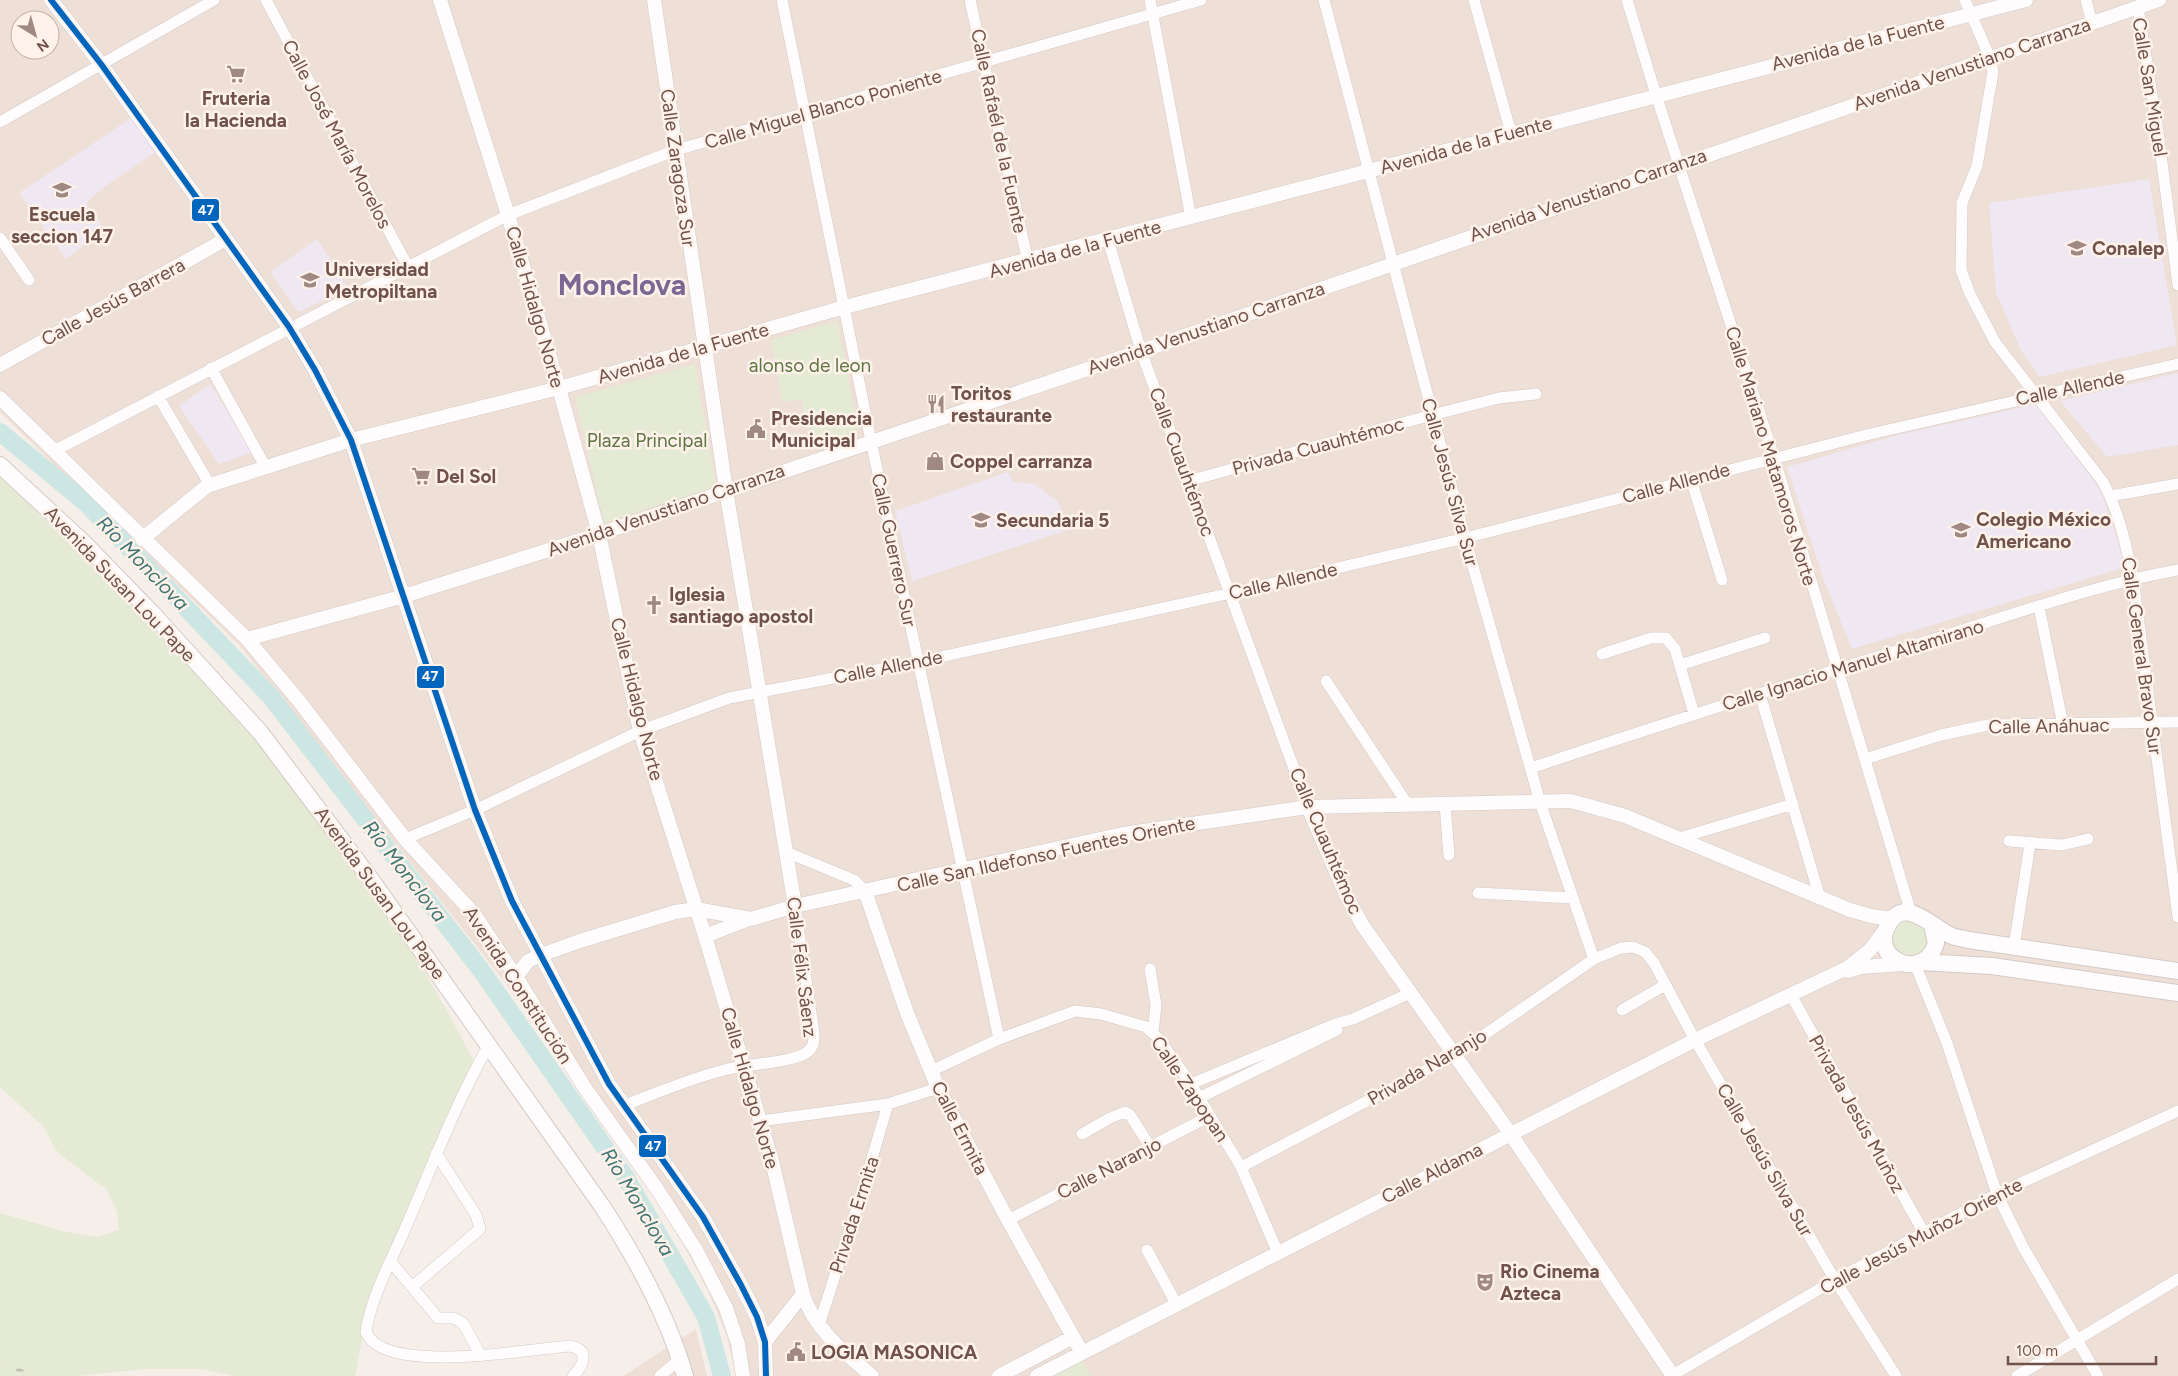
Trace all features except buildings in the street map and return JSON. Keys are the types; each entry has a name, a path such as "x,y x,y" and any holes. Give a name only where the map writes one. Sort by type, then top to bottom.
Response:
{"main road":[{"name":"Avenida Susan Lou Pape","path":"0,465 84,543 145,606 260,732 370,878 612,1222 652,1294 680,1359 685,1376"},
{"path":"2178,971 1952,936 1923,916 1910,913 1889,924 1885,948 1892,958 1913,964 1992,966 2178,993"},
{"path":"1913,964 1934,949 1936,936 1932,924"}],"street":[{"path":"51,0 101,64 226,239 289,328 315,370 350,440 475,810 512,901 599,1065 623,1106 674,1173 703,1217 751,1304 764,1342 766,1376"},
{"path":"0,122 214,0"},
{"name":"Calle José María Morelos","path":"266,0 408,267"},
{"name":"Calle Hidalgo Norte","path":"440,0 508,215 559,388 599,534 640,731 705,936 779,1184 806,1305 818,1325 872,1376"},
{"name":"Calle Zaragoza Sur","path":"654,0 704,346 758,692"},
{"name":"Calle Guerrero Sur","path":"782,0 871,441 999,1039"},
{"name":"Calle Rafaél de la Fuente","path":"970,0 1028,262"},
{"path":"1150,0 1191,218"},
{"name":"Calle Miguel Blanco Poniente","path":"54,452 211,368 508,215 676,150 984,64 1201,0"},
{"name":"Calle Jesús Silva Sur","path":"1324,0 1465,538 1540,802 1594,959"},
{"path":"1474,0 1511,133"},
{"name":"Calle Mariano Matamoros Norte","path":"1627,0 1678,164 1774,457 1910,913"},
{"name":"Calle General Bravo Sur","path":"1965,0 1990,58 1993,78 1979,159 1964,194 1961,208 1961,270 1970,294 1995,342 2083,455 2110,496 2125,538 2133,578 2178,917"},
{"name":"Avenida de la Fuente","path":"142,539 198,492 210,485 350,440 559,388 845,308 1028,262 1511,133 2026,0"},
{"path":"2086,0 2092,23"},
{"name":"Avenida Venustiano Carranza","path":"247,639 404,596 599,534 1141,351 1678,164 2159,0"},
{"name":"Calle San Miguel","path":"2138,8 2158,132 2178,286"},
{"path":"0,238 29,280"},
{"name":"Calle Jesús Barrera","path":"0,365 226,239"},
{"name":"Calle Cuauhtémoc","path":"1108,240 1141,351 1188,481 1231,593 1308,807 1346,895 1363,926 1510,1133 1672,1376"},
{"name":"Calle Allende","path":"405,839 475,810 640,731 729,698 918,662 1231,593 1465,538 1774,457 2036,395 2178,364"},
{"path":"211,368 265,466"},
{"name":"Privada Cuauhtémoc","path":"1188,481 1432,414 1499,398 1536,394"},
{"path":"158,396 210,485"},
{"name":"Avenida Constitución","path":"0,398 142,539 247,639 289,688 405,839 462,900 489,936 585,1088 657,1189 696,1250 726,1308 738,1344 743,1376"},
{"path":"1691,479 1722,580"},
{"path":"2110,496 2178,484"},
{"name":"Calle Ignacio Manuel Altamirano","path":"1531,768 1836,669 2133,578 2178,570"},
{"path":"2039,607 2062,725"},
{"path":"1602,654 1658,636 1666,638 1670,642 1680,665 1694,714"},
{"path":"1680,665 1765,638"},
{"path":"1326,681 1408,805"},
{"name":"Calle Félix Sáenz","path":"623,1106 683,1083 744,1066 799,1056 808,1051 813,1044 795,906 758,692"},
{"path":"1760,694 1820,898"},
{"name":"Calle Anáhuac","path":"1865,759 1941,735 1988,725 2153,724 2178,722"},
{"name":"Calle San Ildefonso Fuentes Oriente","path":"705,936 751,919 795,906 1123,834 1308,807 1540,802 1571,802 1593,806 1625,816 1820,898 1889,924"},
{"path":"1445,804 1448,855"},
{"path":"1676,839 1793,804"},
{"path":"2009,841 2062,845 2088,839"},
{"path":"2014,947 2030,844"},
{"path":"786,852 854,880 865,891"},
{"name":"Calle Ermita","path":"865,891 907,1013 938,1088 1082,1354"},
{"path":"1478,893 1573,898"},
{"name":"Calle San Ildefonso Fuentes Oriente","path":"516,977 528,961 541,955 675,912 696,909 751,919"},
{"name":"Calle Aldama","path":"1037,1376 1694,1040 1831,976 1862,958 1889,924"},
{"name":"Calle Jesús Silva Sur","path":"1633,947 1645,952 1654,963 1694,1040 1835,1280 1896,1376"},
{"name":"Privada Naranjo","path":"1241,1166 1455,1055 1594,959 1621,948 1633,947"},
{"path":"1913,964 1947,1043 1997,1194 2023,1247 2098,1376"},
{"name":"Calle Aldama","path":"1831,976 1862,967 1913,964"},
{"path":"1150,969 1156,1005 1153,1032"},
{"path":"1622,1010 1665,985"},
{"path":"1199,1098 1410,992"},
{"name":"Privada Jesús Muñoz","path":"1791,994 1924,1233"},
{"name":"Calle Zapopan","path":"931,1071 999,1039 1079,1010 1129,1021 1153,1032 1191,1084 1241,1166 1278,1253"},
{"path":"1191,1084 1335,1024 1353,1019"},
{"path":"489,1045 463,1092 436,1153 391,1262 366,1332 371,1341 394,1355 435,1359 570,1346 580,1350 584,1357 583,1365 574,1376"},
{"path":"760,1121 888,1104 938,1088"},
{"name":"Privada Ermita","path":"818,1325 866,1182 888,1104"},
{"name":"Calle Jesús Muñoz Oriente","path":"1672,1376 1835,1280 1997,1194 2178,1111"},
{"path":"1082,1134 1124,1112 1129,1114 1134,1120 1151,1148"},
{"name":"Calle Naranjo","path":"1008,1220 1210,1116"},
{"path":"412,1287 480,1229 476,1216 436,1153"},
{"path":"1147,1250 1177,1305"},
{"path":"391,1262 438,1318 454,1318 463,1323 481,1356"},
{"path":"2017,1376 2178,1279"},
{"path":"764,1342 803,1294"},
{"path":"998,1376 1073,1336"},
{"path":"660,1376 680,1359"}],"shaded area":[{"path":"0,0 2178,0 2178,1376 736,1376 727,1337 710,1295 688,1253 652,1193 503,980 240,646 0,412"},
{"name":"Escuela seccion 147","path":"131,118 156,152 104,187 86,203 104,229 66,259 19,193"},
{"name":"Conalep","path":"2149,179 2177,345 2040,377 2021,351 1996,292 1989,203"},
{"name":"Universidad Metropiltana","path":"317,239 349,289 298,312 270,272"},
{"path":"2178,373 2178,445 2107,457 2060,401"},
{"path":"210,384 254,452 219,464 179,406"},
{"name":"Colegio México Americano","path":"2036,404 2072,447 2102,493 2126,567 1852,649 1823,578 1787,467 1898,435"},
{"name":"Secundaria 5","path":"1008,472 1013,482 1035,484 1058,502 1068,530 912,581 895,511"},
{"path":"696,1329 707,1376 623,1376"}],"green space":[{"name":"alonso de leon","path":"837,321 858,430 813,445 801,400 782,402 771,340"},
{"name":"Plaza Principal","path":"695,364 716,486 604,523 575,397"},
{"path":"0,477 134,609 262,749 321,822 377,898 428,977 473,1060 376,1291 366,1320 355,1376 234,1376 202,1369 144,1369 78,1376 50,1376 8,1366 0,1361 0,1213 66,1232 96,1237 119,1230 117,1211 107,1190 55,1149 44,1127 0,1087"},
{"path":"1903,920 1923,921 1930,944 1918,956 1902,954 1893,942 1894,929"},
{"path":"1083,1360 1091,1376 1054,1376"},
{"path":"0,1361 8,1366 50,1376 0,1376"}],"waterway":[{"name":"Río Monclova","path":"0,432 86,503 271,697 481,970 626,1178 706,1317 722,1376"}],"transit line":[{"name":"47","path":"51,0 101,64 289,327 315,370 351,440 475,810 512,901 609,1084 703,1217 741,1285 757,1317 765,1342 766,1376"}],"place":[{"name":"Fruteria la Hacienda","path":"236,74"},
{"name":"Escuela seccion 147","path":"62,190"},
{"name":"Conalep","path":"2077,248"},
{"name":"Universidad Metropiltana","path":"310,280"},
{"name":"Toritos restaurante","path":"936,404"},
{"name":"Presidencia Municipal","path":"756,429"},
{"name":"Coppel carranza","path":"935,461"},
{"name":"Del Sol","path":"421,476"},
{"name":"Secundaria 5","path":"981,520"},
{"name":"Colegio México Americano","path":"1961,530"},
{"name":"Iglesia santiago apostol","path":"654,605"},
{"name":"Rio Cinema Azteca","path":"1485,1282"},
{"name":"LOGIA MASONICA","path":"796,1352"}],"district":[{"name":"Monclova","path":"622,284"}]}
